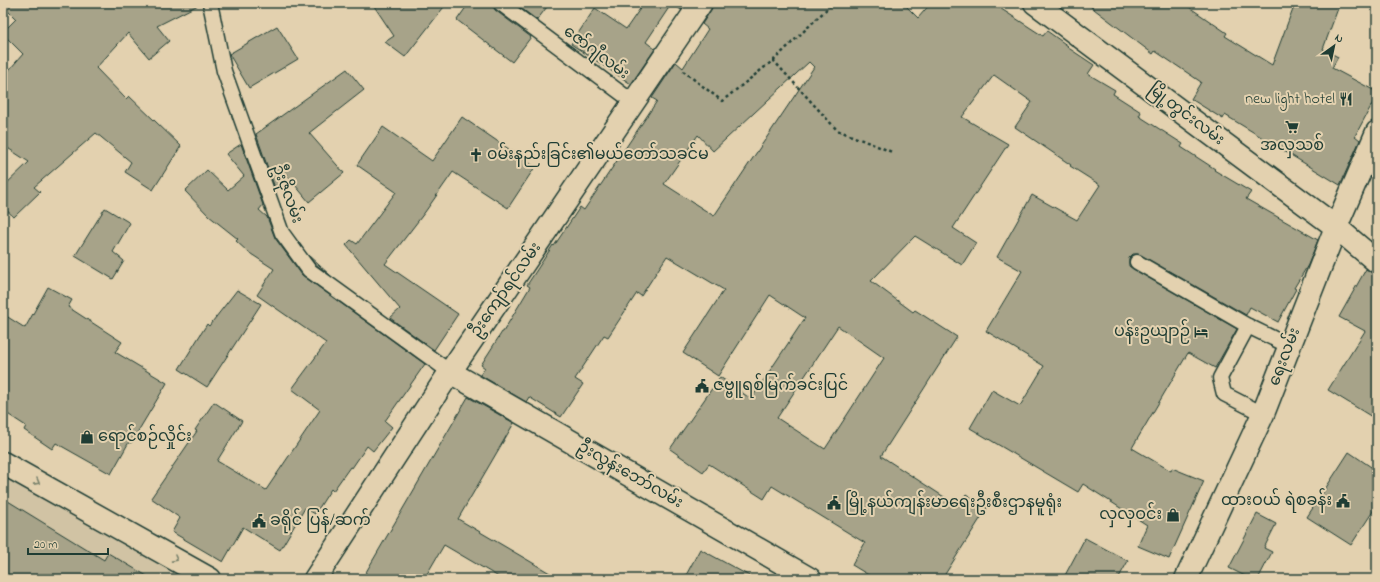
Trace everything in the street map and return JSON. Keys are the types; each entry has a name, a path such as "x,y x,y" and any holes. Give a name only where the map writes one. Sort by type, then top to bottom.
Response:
{"street":[{"name":"ဦးကျော်ရင်လမ်း","path":"315,579 450,372 544,236 701,3"},
{"name":"မြို့တွင်းလမ်း","path":"1035,3 1336,227 1377,262"},
{"name":"ရေးလမ်း","path":"1191,576 1263,414 1336,227 1377,132"},
{"name":"ဦးလွန်းဘော်လမ်း","path":"450,372 810,579"},
{"path":"3,463 210,579"}],"lane":[{"name":"ဦးဇိုလမ်း","path":"210,3 224,71 282,233 309,270 450,372"},
{"name":"ဇော်ဂျီလမ်း","path":"500,3 633,102"},
{"path":"1137,262 1248,326 1289,346"},
{"path":"1248,326 1220,378 1224,394 1263,414"}],"path":[{"path":"664,57 722,101 773,60 833,3"},
{"path":"773,60 837,130 892,152"}],"shaded area":[{"path":"3,472 194,579 3,579"}],"building":[{"path":"3,3 202,3 157,26 169,41 149,58 128,33 96,68 126,99 129,96 181,146 153,190 125,172 131,162 96,133 34,187 40,192 14,217 3,207 3,187 29,162 3,145 3,77 23,54 3,34 3,32 16,19 3,6"},
{"path":"372,3 447,3 405,57 385,42 394,36"},
{"path":"469,3 492,3 495,10 531,37 512,62 457,20"},
{"path":"514,3 550,3 537,20"},
{"path":"644,3 672,3 646,42 655,49 631,84 571,44 595,8 626,29"},
{"path":"672,3 686,3 681,10"},
{"path":"713,3 903,3 918,18 931,3 992,3 1043,36 1047,31 1068,46 1067,47 1094,65 1088,74 1115,90 1113,94 1141,112 1139,116 1183,144 1181,147 1215,169 1214,170 1251,192 1246,199 1318,240 1308,265 1294,288 1296,289 1278,322 1250,307 1246,315 1141,255 1133,254 1129,258 1129,266 1133,269 1237,329 1215,368 1188,353 1132,448 1171,471 1172,468 1204,481 1169,559 1138,546 1147,525 1083,484 1078,492 970,428 992,390 1020,406 1044,366 986,331 1022,271 997,257 1032,195 1077,220 1100,185 1070,166 1071,165 1015,127 1032,102 994,75 962,117 1008,144 953,228 976,243 962,265 915,236 871,281 913,312 915,310 957,337 881,456 958,506 966,494 987,508 942,579 875,579 852,565 865,543 772,486 764,499 709,464 703,472 670,449 720,377 751,399 805,318 770,295 718,376 683,353 724,290 667,256 641,296 637,293 608,337 604,335 575,379 583,384 561,417 529,397 526,402 480,375 485,368 481,365 530,287 527,285 580,207 584,210 657,101 652,98 676,62 683,68 708,29 702,24 711,10","holes":["809,62 814,67 714,216 664,184 698,135 713,151","838,326 884,358 825,449 777,418"]},
{"path":"1086,3 1183,3 1227,33 1225,36 1272,65 1295,3 1340,3 1323,49 1338,57 1332,68 1377,92 1377,95 1355,136 1360,140 1340,185 1225,115 1223,119 1191,99 1201,82 1155,51 1153,54"},
{"path":"277,26 298,59 249,88 229,54"},
{"path":"347,69 364,90 309,133 344,173 309,202 286,174 275,188 256,134"},
{"path":"462,117 535,167 508,208 453,172 425,212 385,264 458,314 434,350 390,318 400,309 346,245 351,240 357,244 396,192 357,165 383,127 432,161"},
{"path":"241,144 263,205 259,210 267,217 275,238 302,275 425,364 385,421 392,427 373,451 367,446 352,468 350,467 333,491 331,489 315,514 305,508 280,550 243,527 223,562 172,532 180,518 151,498 197,431 195,430 214,402 242,421 217,461 266,490 320,410 292,389 326,343 257,295 274,269 248,252 236,241 238,239 209,216 185,191 207,170 228,190 244,176 226,154"},
{"path":"105,208 130,223 113,252 124,261 113,279 75,256"},
{"path":"308,255 331,276 315,264"},
{"path":"1366,269 1374,274 1377,274 1377,420 1328,390 1365,331 1339,317"},
{"path":"48,287 72,300 68,307 122,342 115,352 167,383 131,443 129,442 111,474 56,443 52,449 24,430 26,426 3,411 3,314 25,328"},
{"path":"237,290 261,304 207,387 179,369 207,324 209,326"},
{"path":"468,397 514,423 458,519 560,579 502,579 444,545 424,579 362,579"},
{"path":"1349,452 1377,471 1377,505 1351,545 1307,517"},
{"path":"3,498 104,560 108,553 152,579 3,579"},
{"path":"1257,514 1276,524 1264,548 1272,552 1258,579 1251,579 1229,568"},
{"path":"1085,538 1128,561 1118,579 1063,579"},
{"path":"700,549 755,579 684,579"}],"place":[{"name":"new light hotel","path":"1346,99"},
{"name":"အလှသစ်","path":"1292,127"},
{"name":"၀မ်းနည်းခြင်း၏မယ်တော်သခင်မ","path":"476,155"},
{"name":"ပန်းဥယျာဉ်","path":"1201,332"},
{"name":"ဇဗ္ဗူရစ်မြက်ခင်းပြင်","path":"702,386"},
{"name":"ရောင်စဉ်လှိုင်း","path":"87,437"},
{"name":"ထားဝယ် ရဲစခန်း","path":"1343,501"},
{"name":"မြို့နယ်ကျန်းမာရေးဦးစီးဌာနမူရုံး","path":"834,503"},
{"name":"လှလှဝင်း","path":"1173,515"},
{"name":"ခရိုင် ပြန်/ဆက်","path":"259,521"}]}
